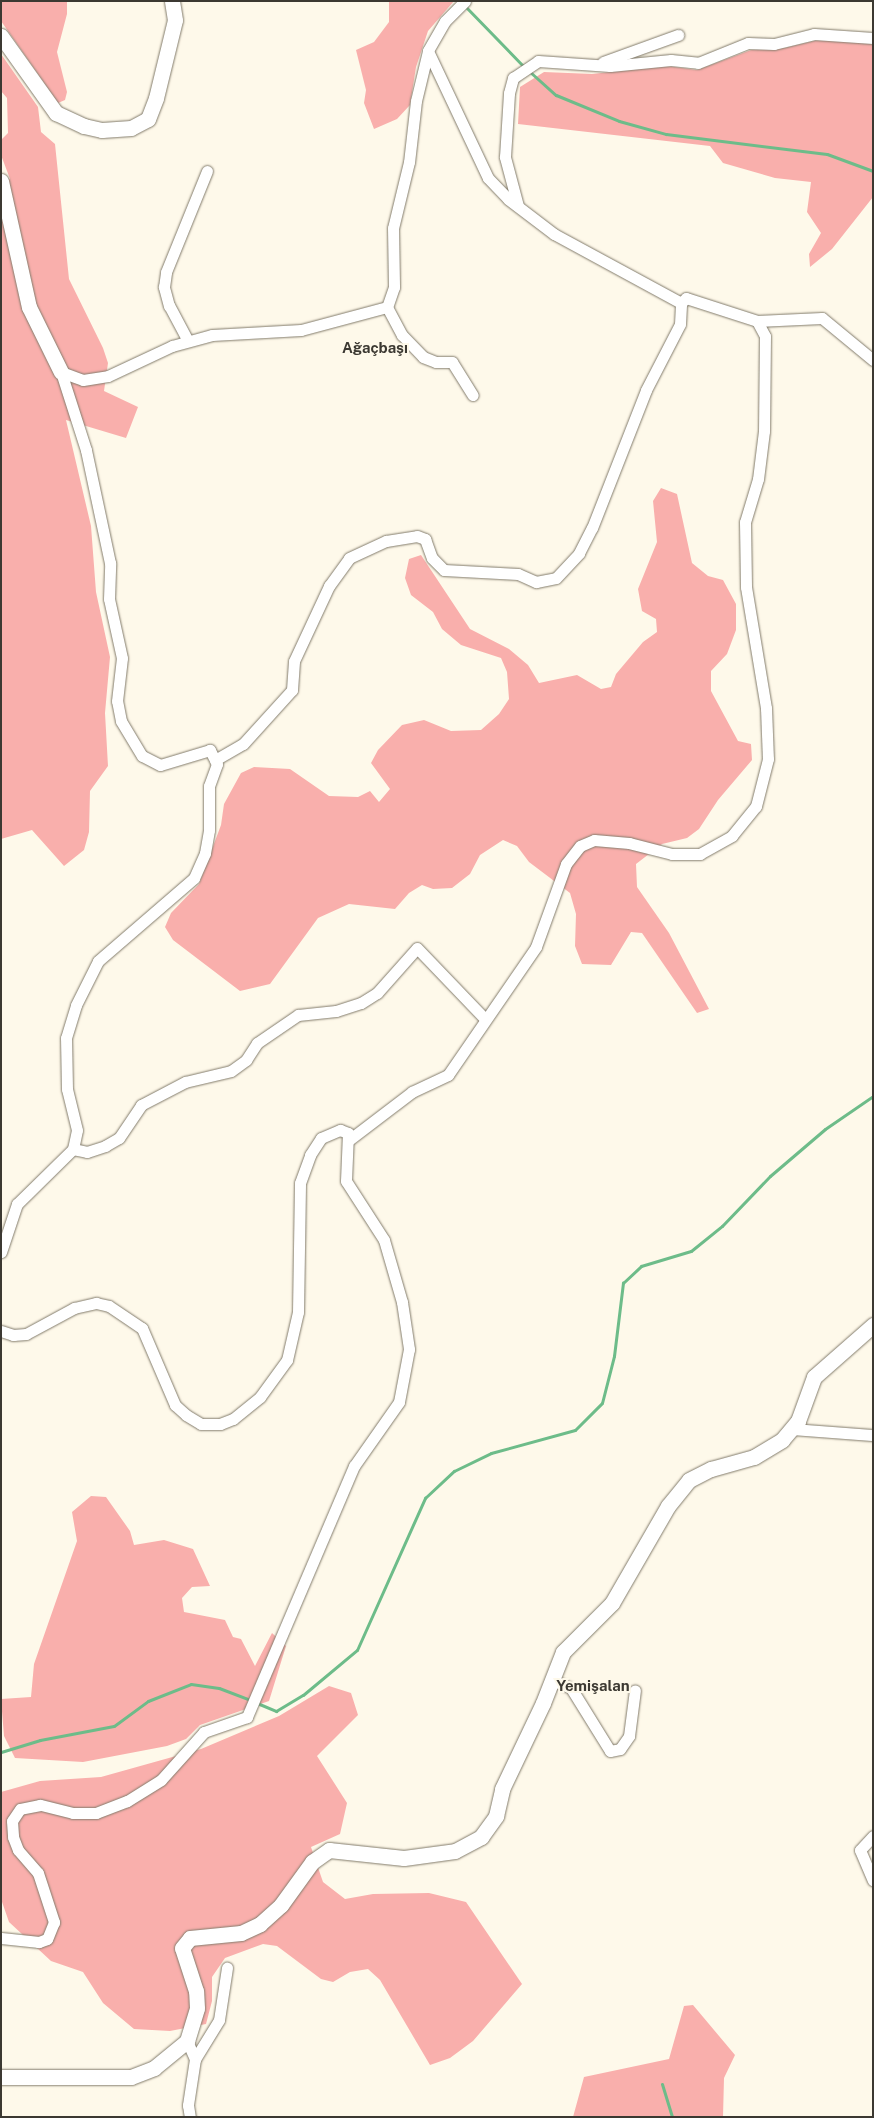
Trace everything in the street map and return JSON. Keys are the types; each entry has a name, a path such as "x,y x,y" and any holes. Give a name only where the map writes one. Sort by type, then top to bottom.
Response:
{"street":[{"path":"1,36 56,112 84,126 102,130 131,128 142,124 154,105 175,20 172,1"},
{"path":"465,1 445,21 428,51 416,101 409,162 393,228 394,287 387,307 402,335 423,357 436,362 452,362 473,395"},
{"path":"518,206 505,157 513,78 538,61 594,65 671,60 698,63 748,43 774,44 814,34 873,38"},
{"path":"594,65 678,35"},
{"path":"428,51 488,178 518,206 554,234 681,303"},
{"path":"188,341 169,306 164,287 166,272 207,171"},
{"path":"1,181 29,307 61,372 86,450 110,563 109,599 122,658 117,701 120,721 142,756 160,765 210,750 217,764 209,786 209,830 205,853 194,878 98,961 76,1006 66,1038 67,1089 77,1130 73,1149 17,1204 1,1252"},
{"path":"215,760 243,744 292,690 294,661 328,586 349,558 386,541 417,536 425,539 432,558 444,570 518,574 536,582 556,578 564,571 579,553 592,528 646,390 680,324 681,303 686,298 757,321 822,318 873,360"},
{"path":"61,372 83,380 108,376 172,346 212,335 301,330 387,307"},
{"path":"349,1140 412,1092 448,1075 536,947 566,864 580,846 594,840 630,843 672,854 700,854 732,836 756,806 768,759 766,708 746,587 745,522 758,479 764,431 765,336 757,321"},
{"path":"73,1149 86,1152 105,1146 119,1138 141,1105 185,1082 231,1072 246,1060 257,1043 298,1015 336,1011 361,1004 377,993 417,948 485,1019"},
{"path":"1,1331 13,1335 26,1334 74,1308 96,1303 109,1306 142,1328 175,1405 186,1415 201,1424 220,1424 233,1419 260,1397 287,1360 298,1312 300,1183 310,1155 321,1138 340,1130 348,1133 349,1140 346,1181 384,1240 402,1302 409,1349 400,1402 354,1466 247,1717 204,1732 161,1780 127,1801 96,1813 74,1813 40,1805 20,1809 12,1821 13,1837 18,1850 38,1873 54,1922 47,1939 39,1942 1,1938"},
{"path":"1,2077 131,2077 154,2068 187,2041 198,2008 196,1991 182,1948 190,1938 241,1933 260,1924 281,1905 312,1862 329,1850 404,1858 455,1851 481,1837 496,1816 502,1789 563,1652 612,1603 668,1506 689,1480 711,1469 754,1457 782,1440 798,1421 814,1377 873,1325"},
{"path":"791,1429 873,1435"},
{"path":"552,1680 571,1688 610,1751 620,1749 629,1736 634,1690"},
{"path":"873,1836 860,1850 873,1880"},
{"path":"190,2117 188,2105 195,2059 219,2020 227,1968"},
{"path":"187,2041 195,2059"}],"shaded area":[{"path":"1,1 67,1 67,14 57,52 67,92 65,100 58,103 1,21"},
{"path":"389,1 454,1 428,31 416,67 410,105 397,119 374,129 364,103 366,90 356,50 374,42 389,22"},
{"path":"818,40 863,41 873,45 873,197 832,249 810,267 809,254 821,233 807,212 811,182 775,178 723,163 710,146 518,124 520,87 544,72 592,74 667,66 697,70 751,50 784,48"},
{"path":"1,54 38,107 41,132 55,144 69,279 103,348 108,363 104,391 138,407 126,438 66,420 91,526 96,592 110,657 105,713 108,766 90,791 89,832 84,850 64,866 32,830 1,839 1,183 10,179 1,155 1,140 8,133 7,98 1,91"},
{"path":"661,488 677,494 692,563 708,576 723,580 736,604 736,630 727,654 711,671 711,691 738,741 751,744 752,760 718,800 699,829 687,838 662,844 636,864 637,887 669,933 709,1009 697,1013 642,933 631,932 611,965 582,964 575,946 576,914 570,893 529,862 517,846 503,840 480,855 470,874 452,888 433,889 422,885 409,893 395,909 349,904 318,918 270,984 240,991 173,940 165,927 171,913 199,884 221,825 224,804 241,773 254,767 290,769 329,796 358,797 370,791 379,802 390,789 371,763 378,750 402,725 424,720 451,731 481,730 499,714 509,699 507,672 501,658 461,645 442,629 433,612 411,595 405,578 409,559 421,555 470,629 509,649 528,665 539,683 577,675 601,689 611,687 616,674 643,642 657,632 656,619 642,611 638,589 657,542 653,501"},
{"path":"91,1496 106,1497 130,1531 134,1545 164,1540 193,1549 210,1586 192,1587 182,1598 184,1612 225,1620 233,1637 241,1639 255,1666 272,1633 286,1646 269,1701 200,1725 186,1739 167,1746 83,1762 15,1758 4,1736 1,1699 31,1697 34,1664 77,1541 72,1512"},
{"path":"329,1686 351,1693 358,1715 317,1756 347,1803 340,1834 311,1847 323,1882 345,1899 373,1894 429,1893 466,1902 522,1984 473,2041 450,2058 430,2065 380,1980 368,1969 350,1972 333,1982 321,1979 277,1946 263,1944 225,1958 212,1977 212,2001 206,2024 170,2031 134,2029 103,2003 83,1972 51,1961 9,1922 1,1899 1,1792 40,1781 101,1777 201,1749 279,1716"},
{"path":"693,2005 735,2055 724,2078 723,2117 573,2117 584,2077 669,2059 684,2006"}],"waterway":[{"path":"464,5 524,67"},
{"path":"529,71 556,95 619,121 666,134 827,154 873,171"},
{"path":"257,1703 276,1711 303,1695 357,1650 425,1498 454,1471 491,1453 575,1430 602,1403 614,1356 623,1283 641,1266 691,1251 722,1226 770,1176 825,1129 873,1096"},
{"path":"1,1752 40,1740 114,1726 148,1701 191,1684 219,1688 251,1700"},
{"path":"662,2084 672,2117"}],"district":[{"name":"Ağaçbaşı","path":"375,348"},
{"name":"Yemişalan","path":"593,1686"}]}
